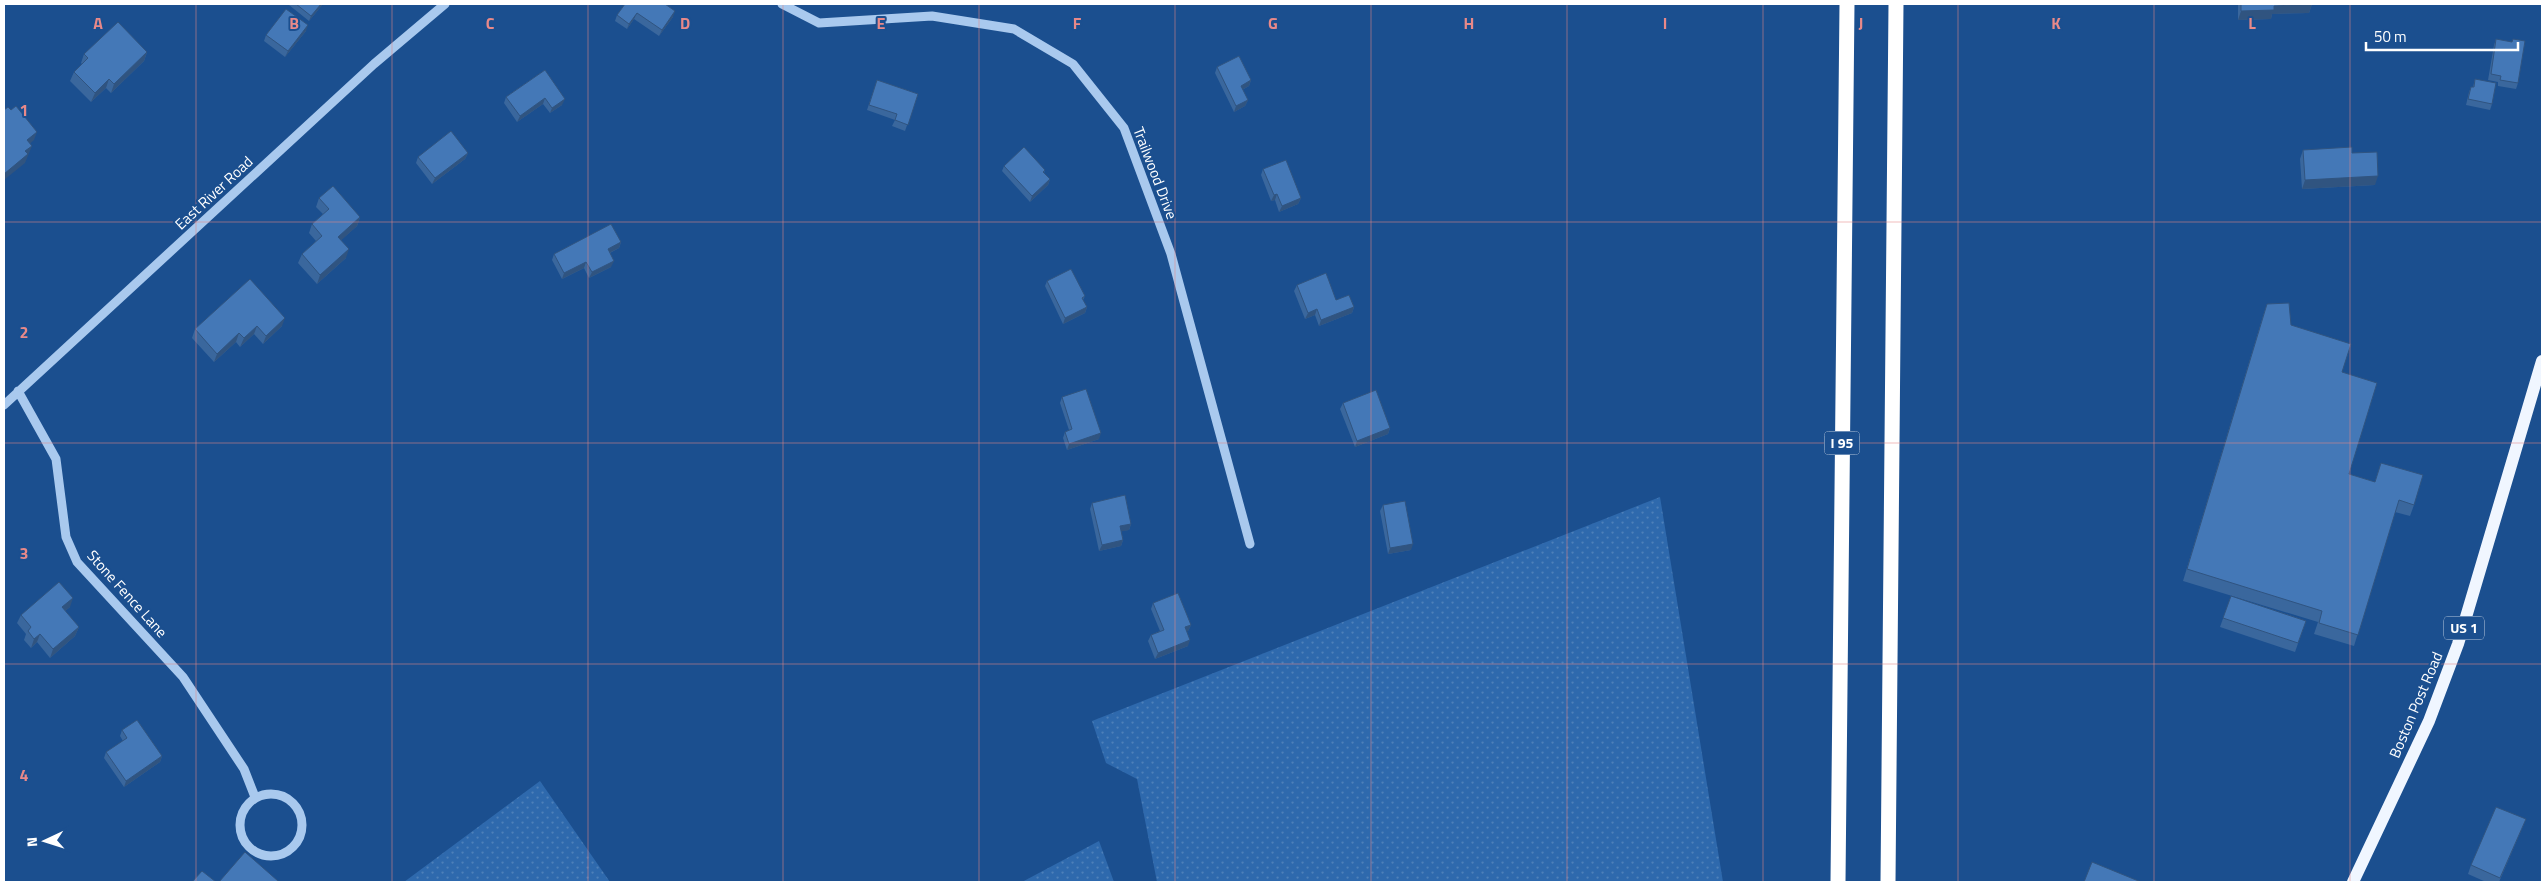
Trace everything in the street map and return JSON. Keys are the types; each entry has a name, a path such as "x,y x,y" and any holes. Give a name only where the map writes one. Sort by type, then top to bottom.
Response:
{"highway":[{"name":"I 95","path":"1838,882 1847,4"},
{"path":"1888,882 1896,4"}],"main road":[{"name":"Boston Post Road","path":"2353,882 2429,721 2447,676 2488,548 2542,361"}],"street":[{"name":"East River Road","path":"4,405 374,64 445,4"},
{"name":"Trailwood Drive","path":"782,4 819,23 932,16 1014,29 1073,64 1124,128 1171,254 1250,544"},
{"name":"Stone Fence Lane","path":"18,391 56,459 66,538 77,562 183,677 244,769 255,797"},
{"path":"276,793 295,804 302,825 295,845 276,856 255,852 241,836 241,814 255,797 276,793"}],"shaded area":[{"path":"1660,497 1723,882 1157,882 1137,779 1106,763 1092,721"},
{"path":"540,781 610,882 404,882"},
{"path":"1099,841 1114,882 1022,882"}],"building":[{"path":"296,4 321,4 311,16"},
{"path":"625,4 665,4 675,11 662,30 637,13 629,24 617,15"},
{"path":"2241,4 2312,4 2274,6 2274,10 2241,11"},
{"path":"286,9 308,25 288,51 266,35"},
{"path":"118,22 147,52 114,84 109,79 95,93 74,72 88,58 84,54"},
{"path":"2496,39 2512,42 2513,39 2525,41 2518,83 2500,80 2501,76 2491,74"},
{"path":"1239,56 1251,80 1241,86 1248,100 1236,106 1217,67"},
{"path":"545,70 565,99 552,108 545,98 520,116 506,97"},
{"path":"2475,79 2496,83 2492,104 2468,99 2471,87 2474,87"},
{"path":"877,80 918,94 908,125 895,120 897,114 869,105"},
{"path":"16,106 37,132 27,140 32,146 25,151 28,154 4,174 4,110 8,107 11,110"},
{"path":"451,131 468,153 435,178 418,157"},
{"path":"1024,147 1045,170 1043,172 1050,179 1032,196 1004,166"},
{"path":"2352,147 2352,153 2377,152 2378,176 2305,180 2303,150"},
{"path":"1286,160 1301,198 1282,206 1277,194 1274,195 1263,169"},
{"path":"333,186 360,217 338,237 349,249 320,275 302,254 322,236 312,224 329,209 319,198"},
{"path":"611,224 621,242 608,249 614,261 592,272 586,262 564,273 554,254"},
{"path":"1071,269 1085,296 1082,298 1087,307 1065,318 1047,281"},
{"path":"1326,273 1336,300 1349,295 1354,307 1321,320 1317,309 1308,313 1297,285"},
{"path":"250,279 285,318 266,336 257,326 244,338 239,333 217,354 195,329"},
{"path":"2289,303 2291,325 2351,344 2342,372 2377,383 2349,474 2375,482 2381,463 2423,475 2414,505 2399,500 2358,635 2319,623 2322,611 2187,569 2267,304"},
{"path":"1086,389 1101,433 1069,444 1065,432 1072,429 1062,397"},
{"path":"1376,390 1390,428 1357,441 1343,403"},
{"path":"1125,495 1131,524 1120,526 1123,540 1102,545 1092,503"},
{"path":"1405,501 1413,544 1390,548 1383,505"},
{"path":"59,582 73,598 62,607 79,627 53,649 40,634 34,639 28,631 31,627 21,615"},
{"path":"1178,593 1191,625 1185,627 1190,640 1158,653 1151,635 1164,630 1153,603"},
{"path":"2231,596 2306,621 2298,643 2223,618"},
{"path":"137,720 162,756 126,781 106,752 127,738 122,730"},
{"path":"2496,807 2526,819 2500,878 2471,865"},
{"path":"245,852 278,881 219,882"},
{"path":"2092,862 2141,882 2084,882"},
{"path":"202,871 216,882 192,882"}]}
